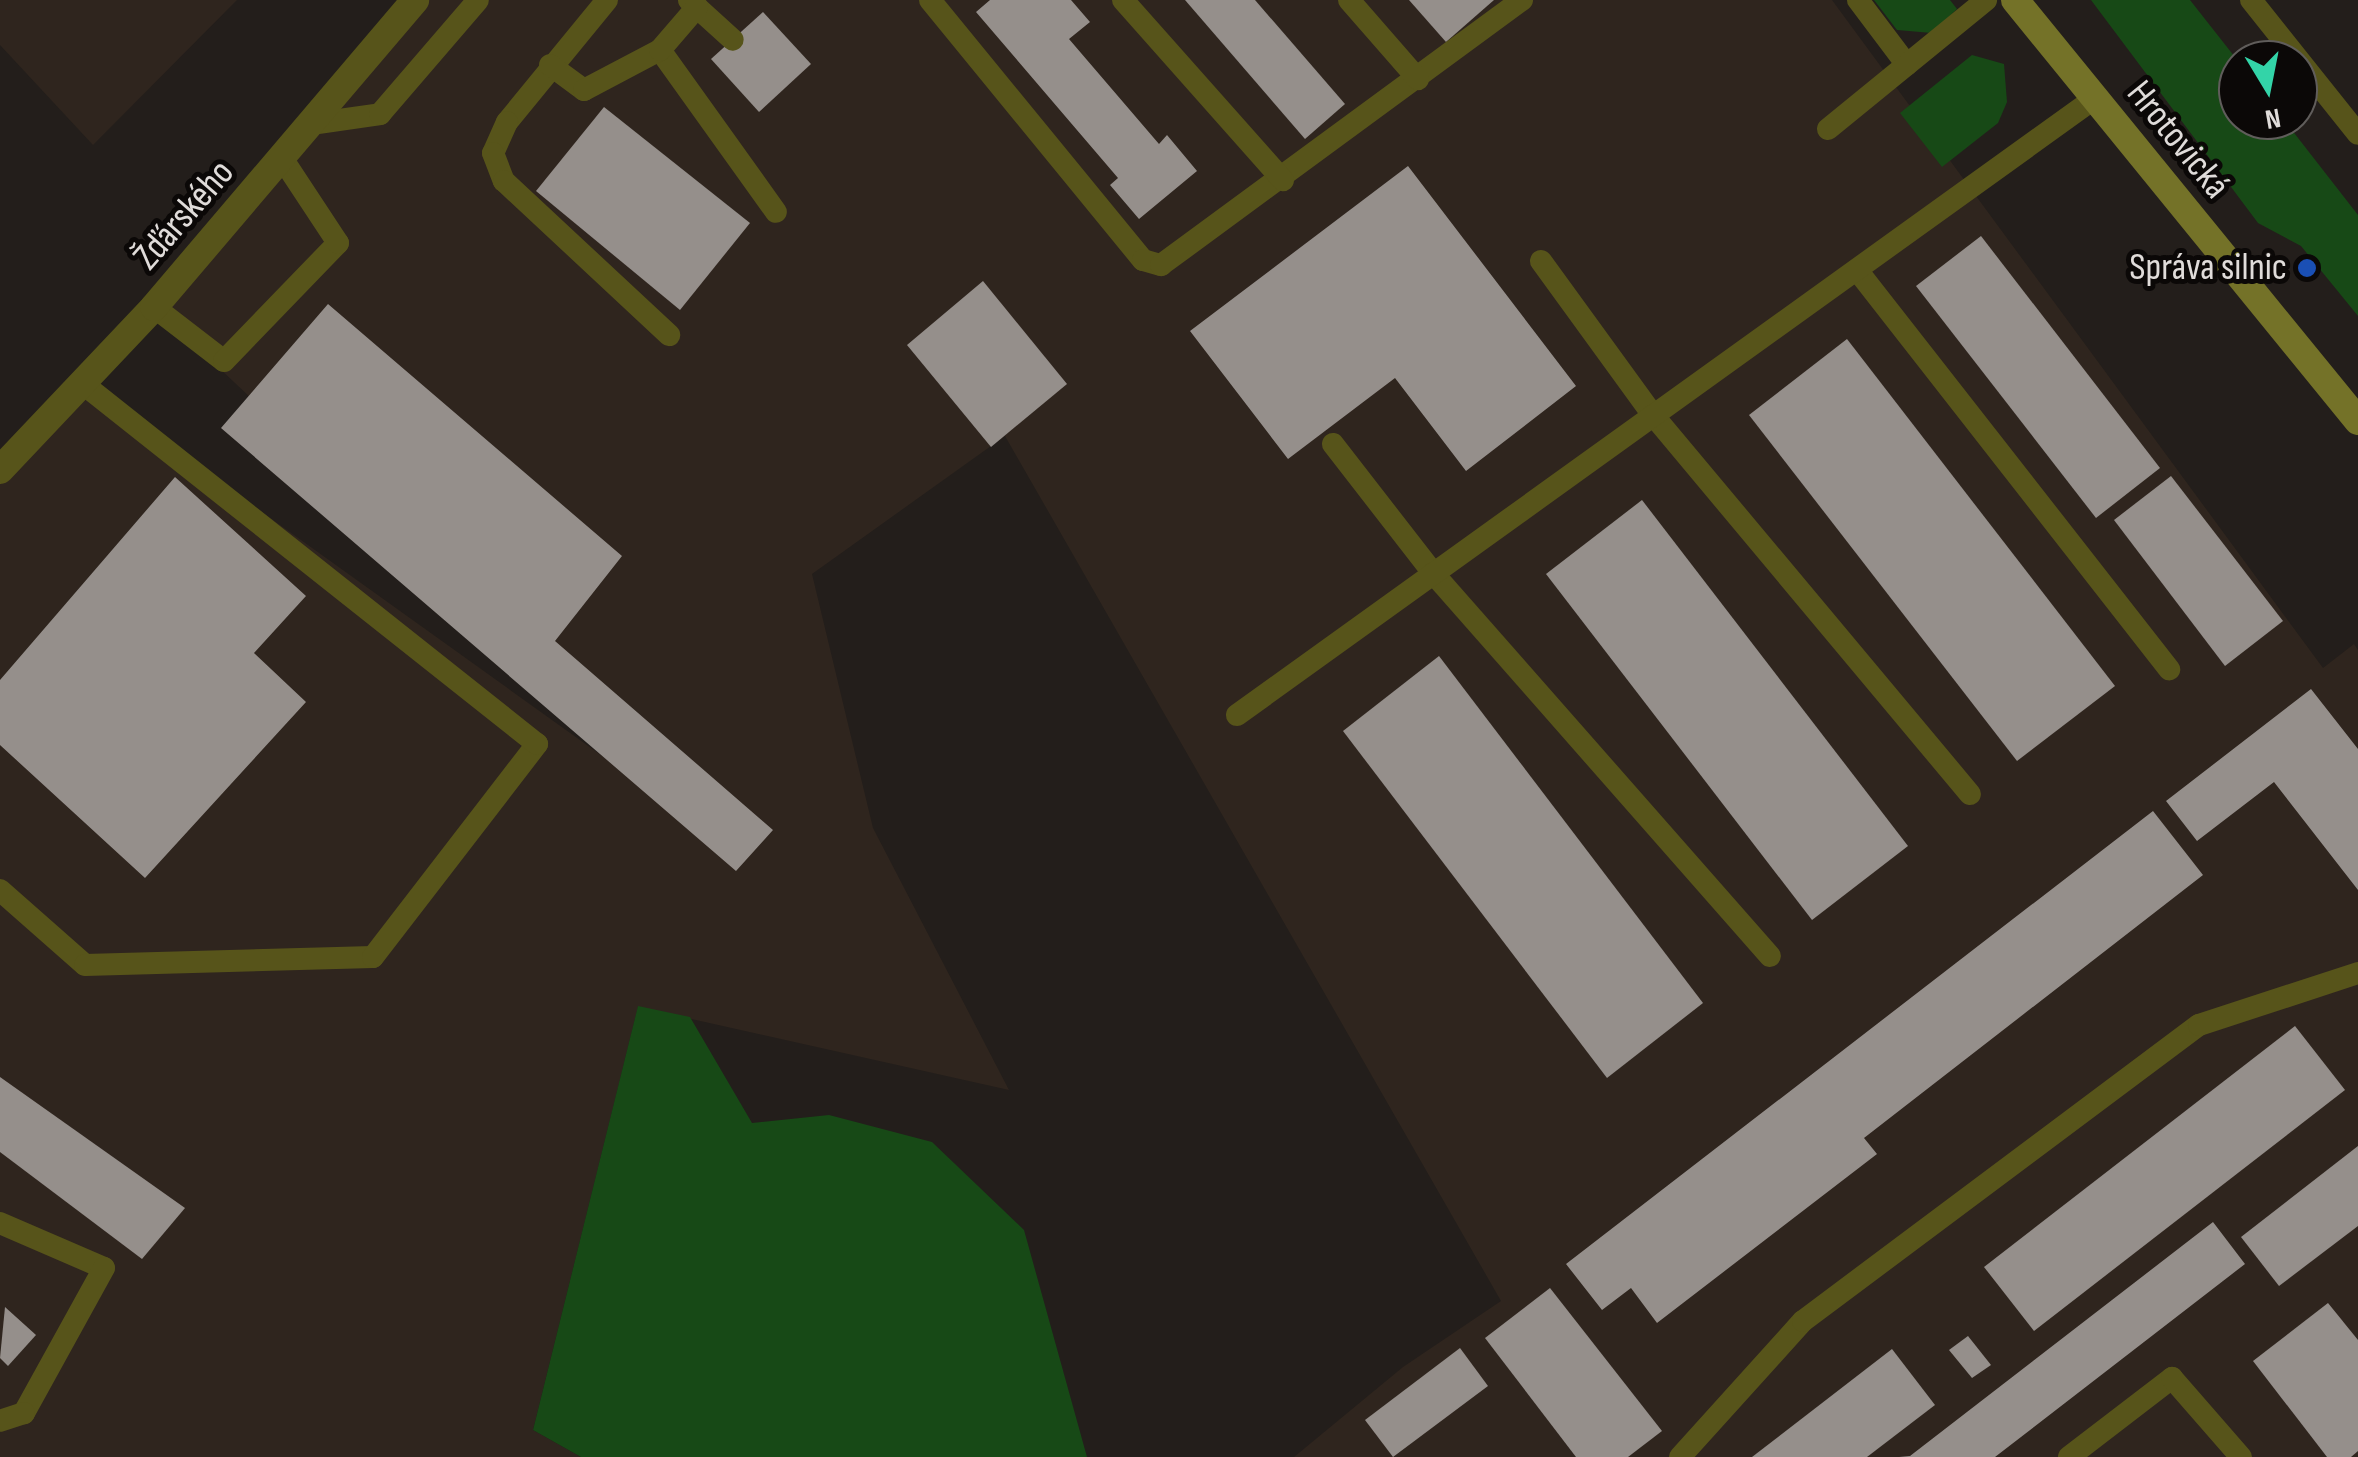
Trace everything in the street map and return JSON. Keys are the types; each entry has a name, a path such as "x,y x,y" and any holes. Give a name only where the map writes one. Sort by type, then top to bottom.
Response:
{"main road":[{"name":"Hrotovická","path":"2015,0 2358,421"}],"street":[{"name":"Žďárského","path":"0,470 154,307 416,0"}],"lane":[{"path":"310,124 380,114 478,0"},
{"path":"607,0 507,122 493,154 504,181 669,335"},
{"path":"930,0 1144,260 1161,265 1178,258 1522,0"},
{"path":"1124,0 1283,180"},
{"path":"1350,0 1418,79"},
{"path":"1858,0 1907,65"},
{"path":"1828,129 1986,0"},
{"path":"2252,0 2358,134"},
{"path":"550,65 584,90 660,50 693,4 733,40"},
{"path":"660,50 776,212"},
{"path":"1237,715 2095,98"},
{"path":"154,307 224,361 338,243 282,158"},
{"path":"1541,261 1653,416 1970,794"},
{"path":"1858,270 2169,669"},
{"path":"0,890 85,965 373,958 537,744 82,382"},
{"path":"1333,444 1433,574 1770,956"},
{"path":"1680,1457 1803,1321 2199,1025 2358,973"},
{"path":"0,1224 104,1268 24,1413 0,1421"},
{"path":"2069,1457 2172,1378 2241,1457"}],"shaded area":[{"path":"0,0 237,0 93,145 0,45"},
{"path":"415,0 1832,0 2323,668 2354,644 2358,650 2358,1457 1294,1457 1403,1367 1501,1301 1005,436 812,574 873,828 1009,1090 638,1007 533,1430 581,1457 0,1457 0,470 82,383 732,849 154,307"}],"green space":[{"path":"1874,0 1950,0 1957,9 1932,33 1897,30"},
{"path":"2091,0 2190,0 2221,40 2218,40 2218,140 2300,140 2358,215 2358,316 2301,246 2258,223"},
{"path":"1972,55 2004,64 2007,102 1998,123 1942,167 1900,113"},
{"path":"638,1006 690,1017 752,1123 829,1115 932,1142 1024,1230 1087,1457 581,1457 533,1430"}],"building":[{"path":"990,0 1071,0 1090,22 1069,39 1159,144 1167,135 1197,171 1139,219 1110,185 1118,178 976,12"},
{"path":"1185,0 1255,0 1345,104 1305,139"},
{"path":"1409,0 1494,0 1446,42"},
{"path":"763,12 811,64 759,112 711,59"},
{"path":"604,107 750,223 680,310 536,191"},
{"path":"1408,166 1576,386 1466,471 1395,378 1288,459 1190,331"},
{"path":"1981,236 2160,468 2096,518 1916,286"},
{"path":"983,281 1067,384 991,447 907,345"},
{"path":"328,304 622,556 555,641 773,830 736,871 221,428"},
{"path":"1847,339 2115,686 2017,761 1749,415"},
{"path":"2171,476 2283,621 2225,666 2114,520"},
{"path":"175,477 306,596 254,653 306,702 145,878 0,745 0,680"},
{"path":"1642,500 1908,846 1812,920 1546,574"},
{"path":"1439,656 1703,1003 1607,1078 1343,731"},
{"path":"2311,689 2358,749 2358,890 2274,782 2197,841 2166,801"},
{"path":"2153,811 2203,875 1864,1138 1877,1154 1657,1323 1631,1288 1602,1310 1566,1264"},
{"path":"2295,1026 2345,1090 2034,1331 1984,1267"},
{"path":"0,1077 185,1208 142,1259 0,1152"},
{"path":"2358,1146 2358,1226 2279,1286 2241,1237"},
{"path":"2213,1222 2245,1264 1995,1457 1899,1457 1910,1456"},
{"path":"1550,1288 1662,1431 1628,1457 1576,1457 1485,1338"},
{"path":"2328,1303 2358,1340 2358,1451 2351,1457 2327,1457 2253,1361"},
{"path":"5,1307 36,1335 8,1366 0,1358"},
{"path":"1968,1336 1991,1365 1972,1378 1949,1350"},
{"path":"1460,1348 1488,1386 1393,1457 1365,1420"},
{"path":"1892,1349 1935,1405 1867,1457 1752,1457"}],"place":[{"name":"Správa silnic","path":"2307,268"}]}
